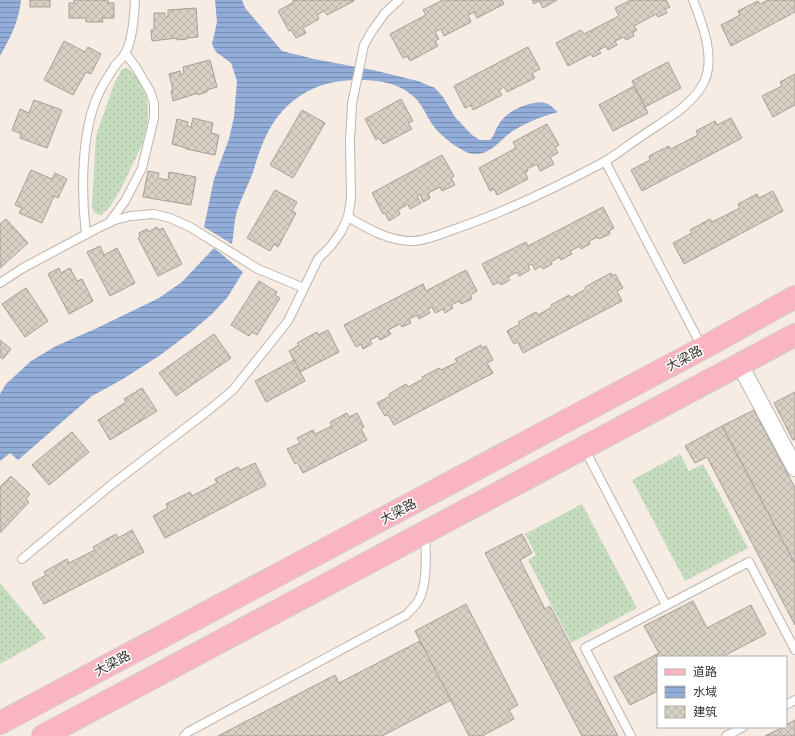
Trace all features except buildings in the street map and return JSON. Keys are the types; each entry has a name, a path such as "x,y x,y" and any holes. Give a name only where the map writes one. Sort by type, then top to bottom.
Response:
{"main road":[{"name":"大梁路","path":"0,723 703,348 795,297"},
{"path":"42,736 795,335"}],"street":[{"path":"740,365 795,468"}],"lane":[{"path":"86,234 83,200 85,146 93,107 105,81 125,53 134,24 135,0"},
{"path":"22,559 111,485 233,390 288,321 318,258 331,246 341,232 348,217 351,199 350,141 352,104 364,46 372,31 385,13 399,0"},
{"path":"348,217 371,231 397,239 415,241 440,235 473,223 525,201 605,161 684,106 705,81 708,66 708,52 704,26 693,0"},
{"path":"109,223 125,201 142,168 154,118 154,103 150,91 136,66 125,53"},
{"path":"605,161 703,348"},
{"path":"0,284 23,268 109,223 130,216 154,214 170,218 190,227 258,269 304,288"},
{"path":"584,448 666,605"},
{"path":"184,736 188,732 406,615 418,602 424,586 426,558 424,533"},
{"path":"631,736 584,648 749,562 795,650"},
{"path":"726,736 741,728"}],"green space":[{"path":"127,68 135,74 144,90 147,99 148,119 141,146 121,189 110,207 101,215 94,212 92,205 96,136 114,84 122,69"},
{"path":"680,454 689,471 703,464 748,548 685,581 632,480"},
{"path":"582,504 637,608 571,643 528,560 536,555 525,534"},
{"path":"0,583 46,638 0,664"}],"water":[{"path":"0,0 21,0 11,36 0,56"},
{"path":"215,0 242,0 245,8 282,51 314,59 373,70 418,81 435,88 443,97 455,117 472,135 480,140 490,140 503,119 514,110 528,104 548,104 558,112 542,117 516,129 486,152 473,154 457,147 445,138 435,128 417,100 408,92 394,85 380,81 357,80 342,81 315,88 302,94 291,103 281,112 272,124 265,138 237,211 232,244 204,227 214,179 229,139 234,117 237,81 231,63 216,52 212,44 217,22"},
{"path":"214,248 243,272 227,298 212,314 159,356 123,379 92,396 18,460 10,453 0,461 0,394 6,384 31,361 56,346 159,298 182,282"}]}
